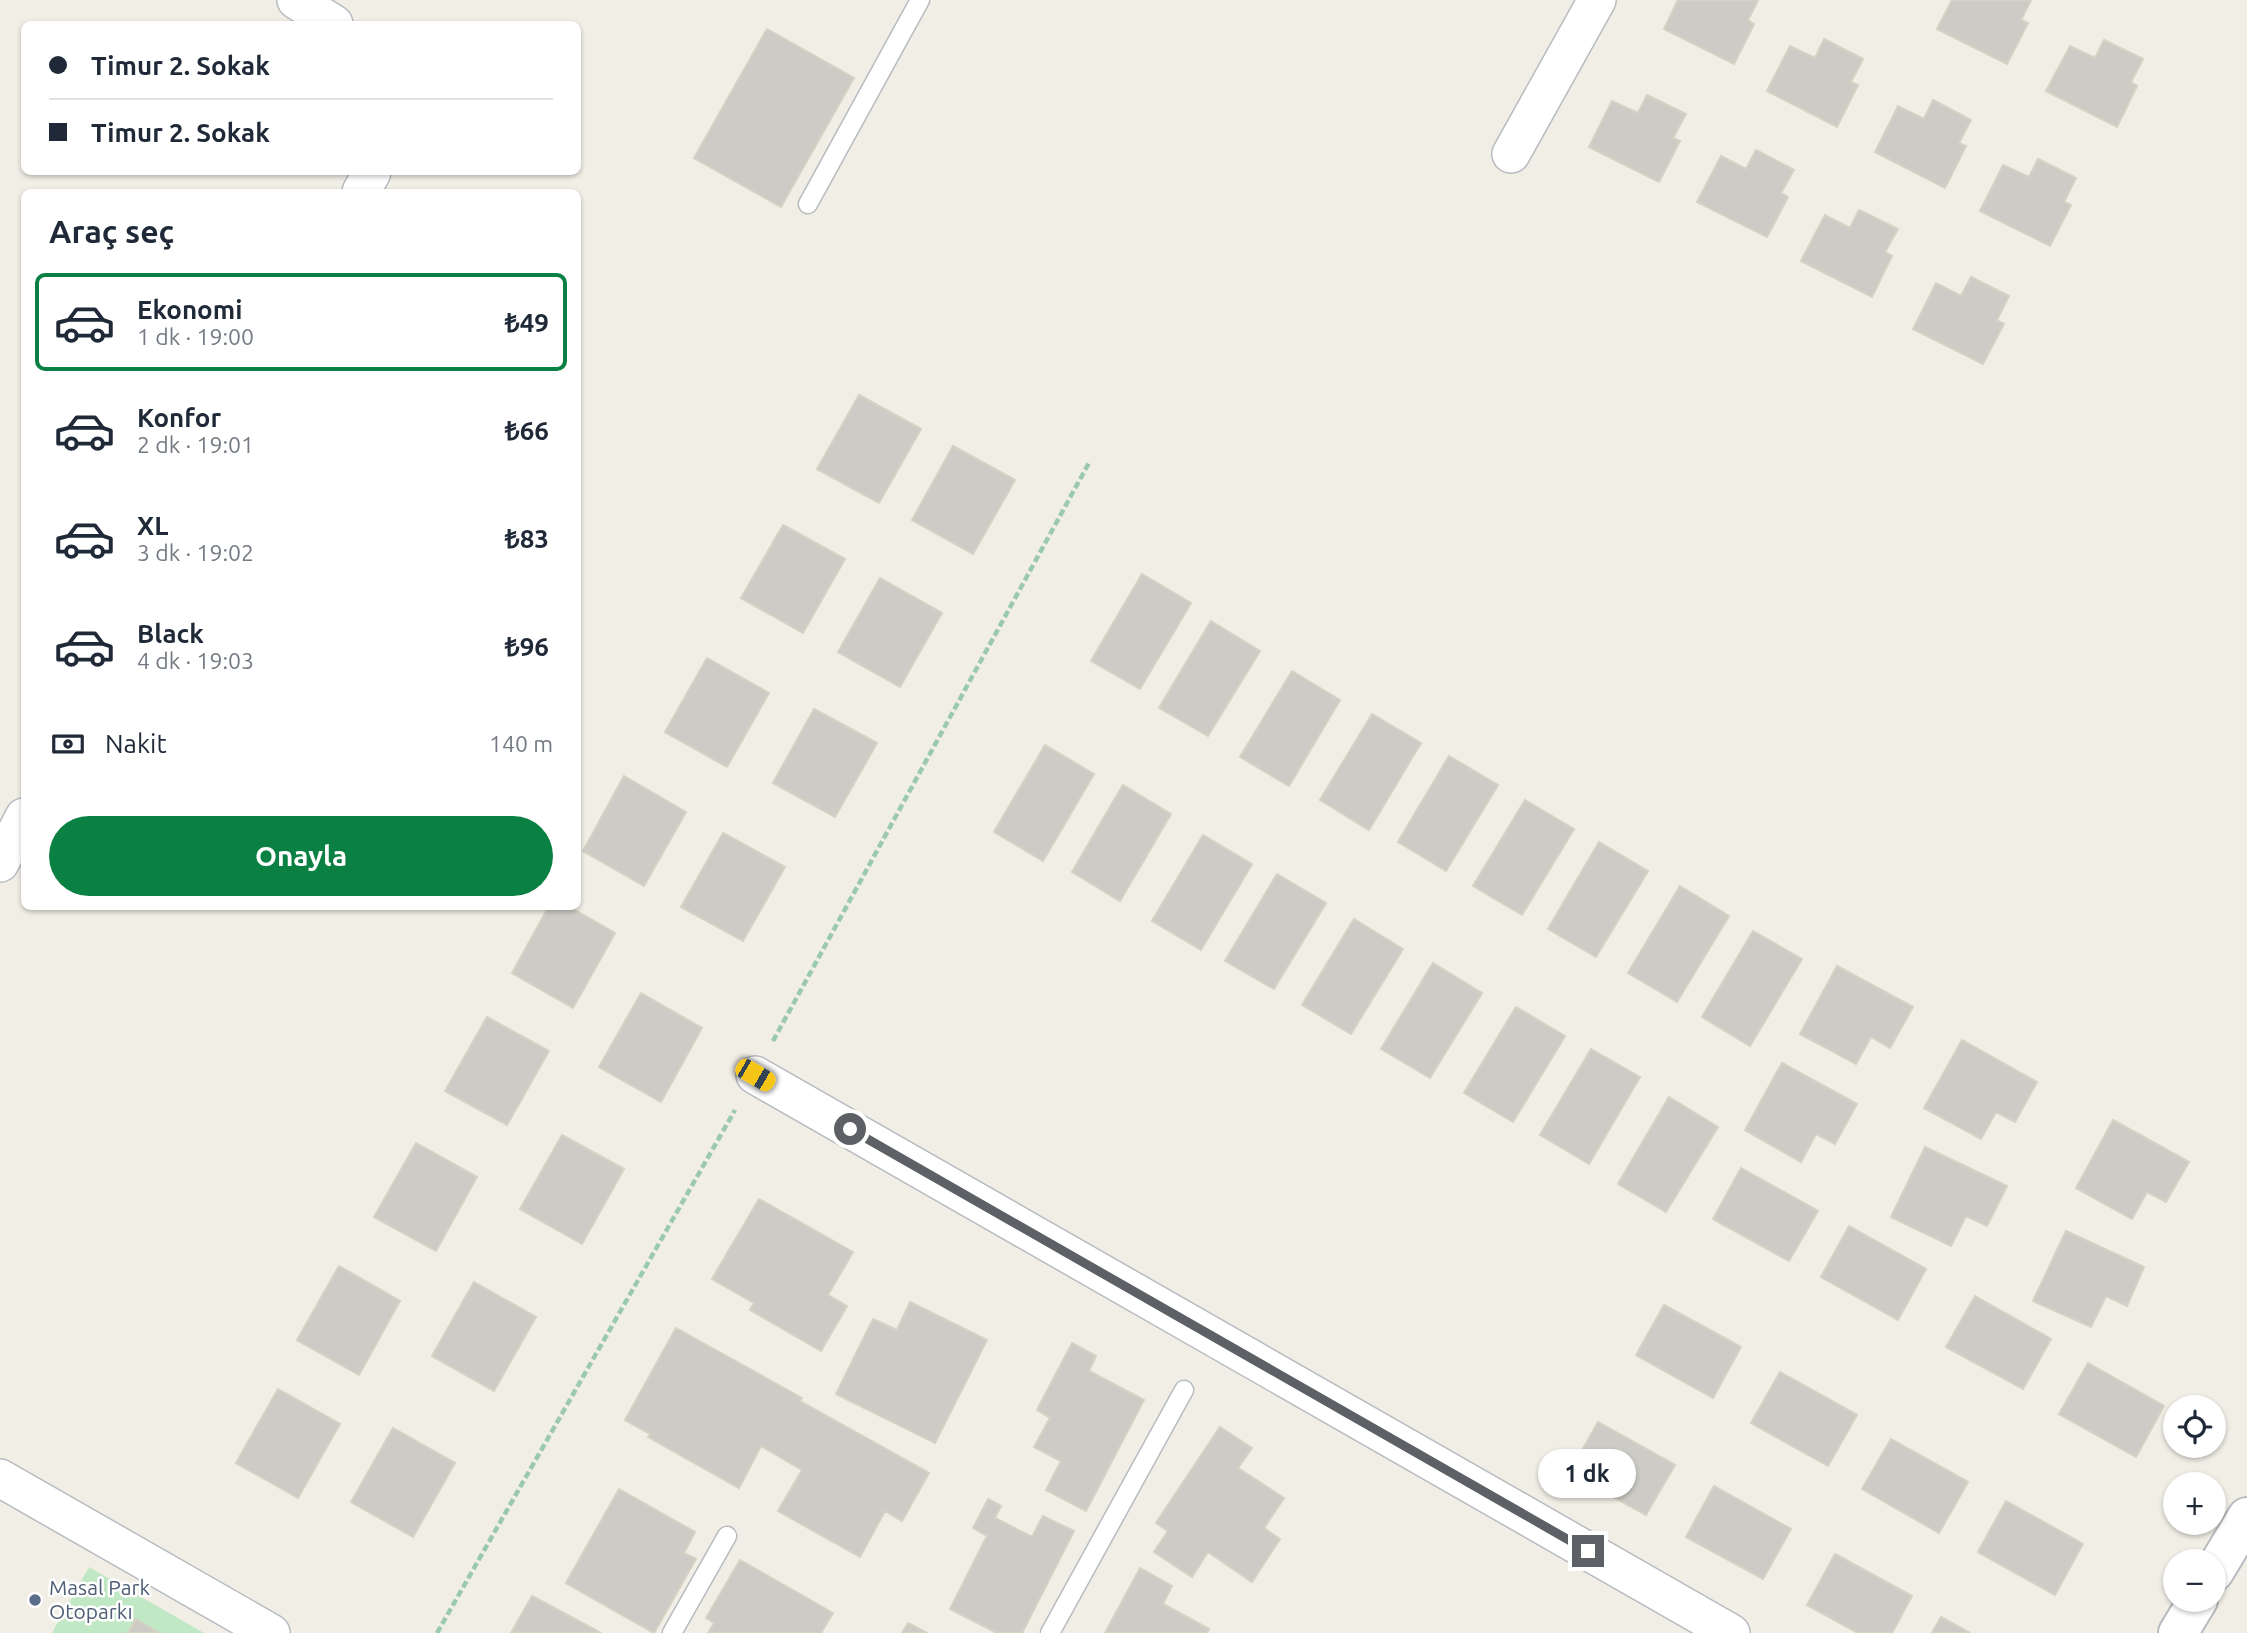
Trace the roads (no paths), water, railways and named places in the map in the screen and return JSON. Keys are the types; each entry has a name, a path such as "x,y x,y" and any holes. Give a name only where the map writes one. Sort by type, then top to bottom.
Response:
{"street":[{"path":"296,0 329,21"},
{"path":"1511,154 1597,0"},
{"path":"0,863 21,823"},
{"path":"755,1075 1731,1633"},
{"path":"0,1478 271,1633"},
{"path":"2226,1552 2247,1517"},
{"path":"2178,1633 2191,1612"}],"lane":[{"path":"807,204 920,0"},
{"path":"1050,1633 1184,1390"},
{"path":"673,1633 727,1536"}],"place":[{"name":"Masal Park Otoparkı","path":"35,1600"}]}
